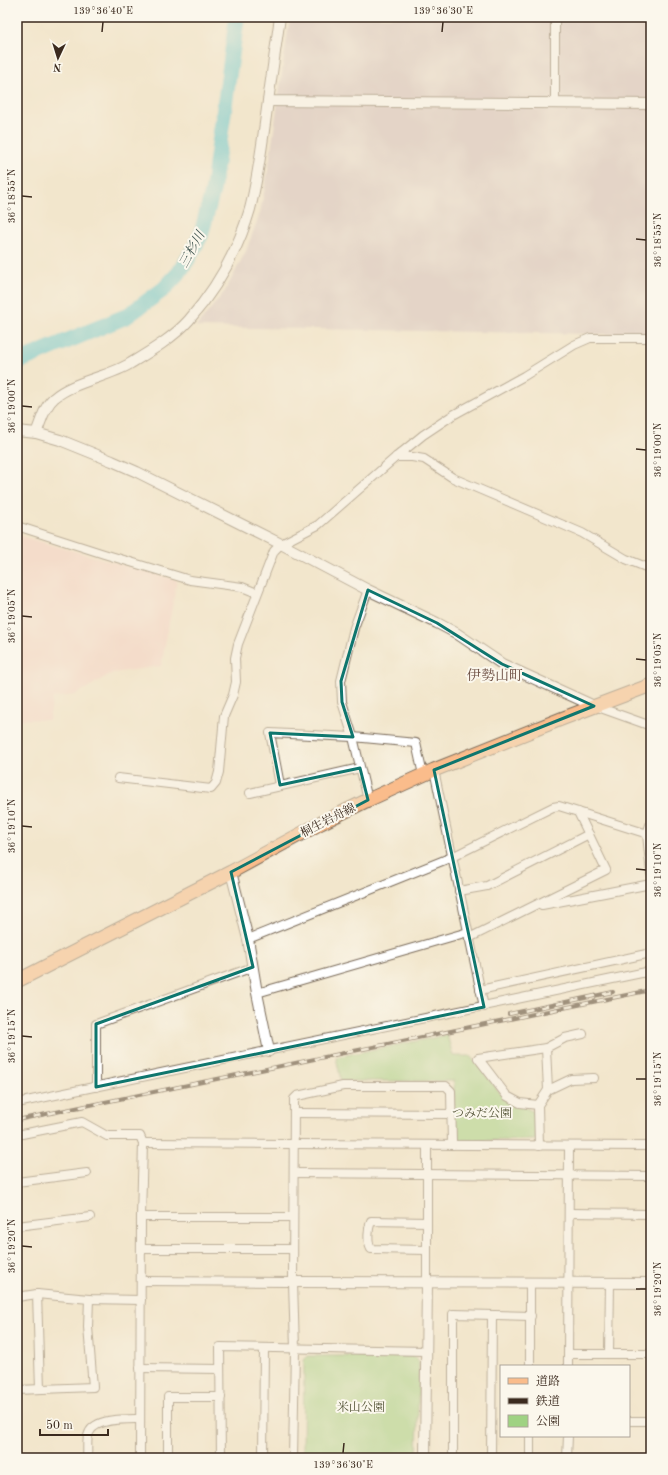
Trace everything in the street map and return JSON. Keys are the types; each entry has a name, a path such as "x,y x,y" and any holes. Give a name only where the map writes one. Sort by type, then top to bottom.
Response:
{"main road":[{"name":"桐生岩舟線","path":"17,981 231,872 321,823 368,800 428,773 594,706 651,685"}],"street":[{"path":"36,433 47,407 53,399 66,391 129,364 161,344 189,321 212,291 228,264 240,237 250,208 256,180 280,17"},
{"path":"555,17 555,103"},
{"path":"268,101 651,104"},
{"path":"118,778 211,789 216,783 219,772 224,716 233,696 236,682 235,658 238,644 274,551 281,544 318,525 396,457 453,415 524,376 583,341 590,338 651,338"},
{"path":"17,431 36,433 60,440 112,461 281,544 368,590 444,626 502,664 594,706 651,726"},
{"path":"396,457 424,459 453,478 582,533 626,559 651,569"},
{"path":"17,526 190,580 242,587 257,593"},
{"path":"368,590 354,628 341,681 342,702 353,737 368,800"},
{"path":"280,785 270,733 353,737 416,744 428,773 452,857 484,1007"},
{"path":"250,793 360,768"},
{"path":"248,939 452,857 553,807 559,806 649,835"},
{"path":"257,993 468,935 530,908 606,870 578,812"},
{"path":"651,822 649,835 651,874"},
{"path":"459,891 486,886 589,834"},
{"path":"231,872 248,939 269,1051"},
{"path":"530,908 651,884"},
{"path":"480,990 651,953"},
{"path":"96,1087 96,1024 253,968"},
{"path":"17,1103 484,1007 651,971"},
{"path":"538,1105 520,1103 507,1096 478,1058 546,1048 565,1038 583,1034"},
{"path":"546,1048 548,1090"},
{"path":"539,1146 538,1105 548,1090 570,1079 594,1078"},
{"path":"293,1458 295,1349 293,1282 294,1099 297,1096 343,1086 446,1086 451,1091 452,1145"},
{"path":"294,1114 451,1114"},
{"path":"17,1135 82,1122 107,1136 140,1136 143,1143 139,1419 140,1458"},
{"path":"143,1143 651,1146"},
{"path":"425,1458 427,1145"},
{"path":"568,1365 570,1146"},
{"path":"17,1182 87,1173"},
{"path":"294,1173 651,1176"},
{"path":"570,1214 651,1214"},
{"path":"17,1226 90,1217"},
{"path":"141,1218 293,1217"},
{"path":"427,1222 371,1221 369,1227 369,1246 371,1250 427,1250"},
{"path":"141,1249 293,1249"},
{"path":"141,1281 651,1283"},
{"path":"530,1283 530,1365"},
{"path":"609,1354 610,1283"},
{"path":"17,1297 37,1294 89,1299 141,1300"},
{"path":"37,1294 40,1389"},
{"path":"17,1390 93,1387 88,1327 89,1299"},
{"path":"453,1458 453,1314 531,1316"},
{"path":"491,1458 492,1315"},
{"path":"221,1458 220,1347 426,1351"},
{"path":"263,1458 264,1348"},
{"path":"569,1354 651,1354"},
{"path":"140,1368 220,1369"},
{"path":"168,1458 168,1397 221,1397"},
{"path":"87,1458 88,1434 91,1429 118,1418 139,1419"},
{"path":"630,1420 651,1420"},
{"path":"530,1437 530,1458"},
{"path":"567,1458 568,1437"}],"highlighted area":[{"path":"368,590 437,623 502,664 594,706 434,770 484,1007 96,1087 96,1024 253,967 231,872 368,800 360,768 280,785 270,733 353,737 342,702 341,681"}],"shaded area":[{"path":"290,17 651,17 651,335 196,327 225,291 246,251 260,213 269,165"},
{"path":"17,535 177,580 161,666 112,673 75,695 53,698 49,720 17,719"}],"green space":[{"name":"つみだ公園","path":"447,1035 453,1056 470,1056 506,1100 513,1105 520,1105 536,1113 536,1140 456,1141 454,1138 454,1081 341,1081 336,1057"},
{"name":"米山公園","path":"308,1356 414,1356 419,1363 417,1458 303,1458 304,1360"}],"waterway":[{"name":"三杉川","path":"17,362 127,316 164,289 178,274 188,259 201,235 213,189 237,17"}],"railway":[{"path":"17,1120 651,990"},
{"path":"509,1014 613,992"}],"district":[{"name":"伊勢山町","path":"495,675"}]}
